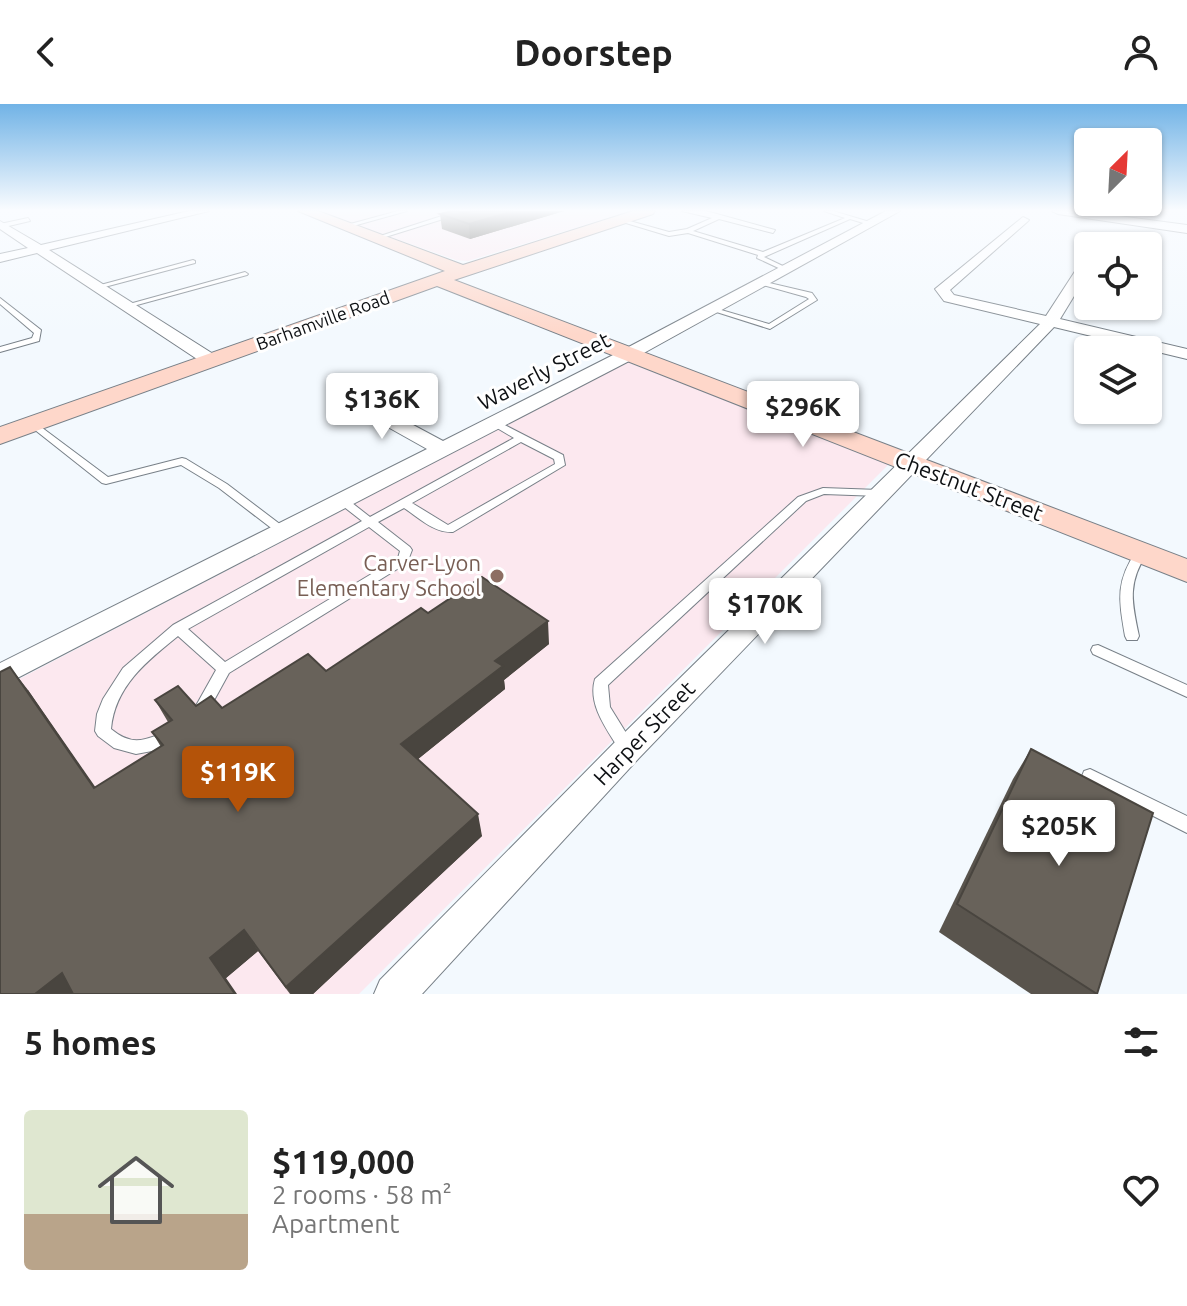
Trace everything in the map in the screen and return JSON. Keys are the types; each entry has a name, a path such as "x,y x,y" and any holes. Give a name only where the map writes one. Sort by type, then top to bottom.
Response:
{"street":[{"path":"0,258 24,253"},
{"path":"44,253 212,361"},
{"path":"414,253 462,271"},
{"name":"Barhamville Road","path":"0,436 519,253"},
{"name":"Waverly Street","path":"0,676 627,355 815,253"},
{"path":"985,253 942,289 949,298 1049,324 1187,354"},
{"name":"Chestnut Street","path":"437,280 1187,571"},
{"name":"Harper Street","path":"394,994 628,749 1049,324 1074,284"},
{"path":"342,394 443,449"}],"lane":[{"path":"758,253 763,254"},
{"path":"767,253 759,257 785,269"},
{"path":"97,287 193,262"},
{"path":"126,306 245,274"},
{"path":"711,309 770,327 813,300 809,295 761,283"},
{"path":"0,300 38,332 36,339 0,350"},
{"path":"403,502 439,526 449,529 560,465 559,457 495,423"},
{"path":"33,424 106,481 182,461 223,486 283,531"},
{"path":"178,733 146,748 116,743 103,731 103,713 111,695 142,659 178,628 521,438"},
{"path":"628,749 603,708 600,683 802,499 823,491 879,493"},
{"path":"197,717 224,669 403,560 406,550 343,501"},
{"path":"1132,636 1124,587 1128,570 1141,553"},
{"path":"178,628 224,669"},
{"path":"1098,650 1187,691"},
{"path":"1090,776 1187,825"}],"shaded area":[{"path":"435,253 495,253 468,261"},
{"name":"Carver-Lyon Elementary School","path":"627,362 890,463 359,994 0,994 0,689"}],"building":[{"path":"482,577 548,621 495,661 503,666 401,744 478,814 286,987 244,930 210,958 235,994 73,994 62,973 35,994 0,994 0,672 10,667 94,788 163,745 152,732 172,720 155,700 178,686 196,706 211,696 222,708 308,654 326,671 421,608 428,613"},
{"path":"1031,749 1153,813 1097,994 957,904"}],"place":[{"name":"Carver-Lyon Elementary School","path":"497,576"}]}
